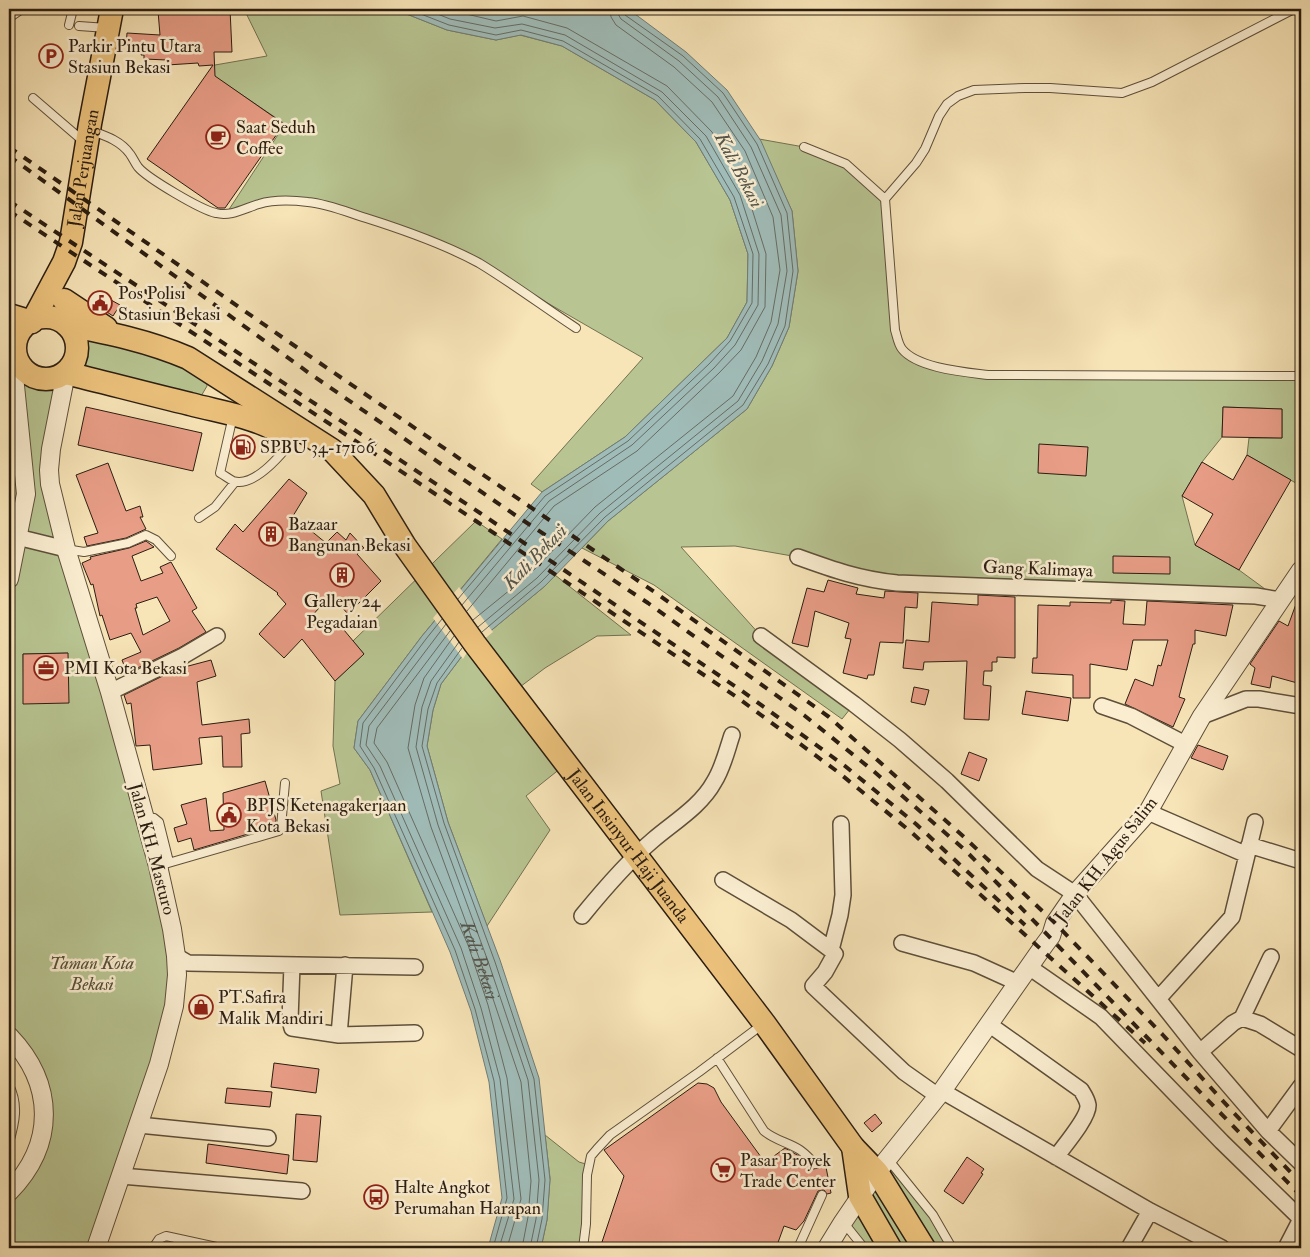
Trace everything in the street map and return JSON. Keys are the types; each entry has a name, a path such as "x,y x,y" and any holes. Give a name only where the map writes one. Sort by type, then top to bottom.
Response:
{"main road":[{"name":"Jalan Perjuangan","path":"32,322 64,262 74,228 88,137 110,18"},
{"path":"64,262 65,324"},
{"path":"64,300 114,333"},
{"path":"9,315 32,322"},
{"path":"46,318 54,319 65,324 75,336 77,345 75,359 66,372 55,378 39,378 24,370 13,355 17,338 24,328 32,322 46,318"},
{"name":"Jalan Insinyur Haji Juanda","path":"65,324 114,333 188,358 332,450 374,496 423,572 525,711 764,1024 853,1147 882,1165 924,1248"},
{"path":"192,405 200,398 207,386 207,370"},
{"name":"Jalan Insinyur Haji Juanda","path":"66,372 234,414 275,428 321,460 366,500 405,546"},
{"name":"Jalan Insinyur Haji Juanda","path":"853,1147 860,1196 890,1248"}],"street":[{"path":"9,579 14,536 26,494 13,355"},
{"name":"Jalan KH. Masturo","path":"66,372 51,449 50,484 66,549 110,692 144,817 164,864 176,956 176,989 171,1020 159,1064 96,1248"},
{"path":"23,447 33,458 43,456 51,449"},
{"path":"14,536 66,549"},
{"name":"Gang Kalimaya","path":"798,557 845,574 868,580 897,584 1256,596 1280,600"},
{"name":"Jalan KH. Agus Salim","path":"828,1248 843,1222 882,1165 940,1093 990,1025 1050,936 1055,923 1076,894 1148,812 1202,716 1301,570"},
{"path":"110,692 183,656 217,636"},
{"path":"761,636 900,740 947,781 1038,869 1064,888 1076,894 1200,1052 1268,1131 1301,1163"},
{"path":"1226,683 1233,693 1246,699"},
{"path":"1202,716 1246,699 1259,699 1301,706"},
{"path":"1102,706 1131,716 1185,744"},
{"path":"582,916 606,885 704,796 714,782 732,735"},
{"path":"1148,812 1248,850 1301,861"},
{"path":"1158,998 1232,917 1255,822"},
{"path":"831,950 843,895 841,824"},
{"path":"723,880 792,920 835,954 813,986 904,1072 1056,1156 1150,1212 1222,1248"},
{"path":"902,943 974,963 1018,983"},
{"path":"176,956 188,963 415,967"},
{"path":"1200,1052 1233,1023 1242,1018 1272,957"},
{"path":"292,964 290,1024 292,1028 339,1035 415,1033"},
{"path":"339,1035 345,965"},
{"path":"1028,968 1101,1017 1222,1142 1301,1219 1286,1248"},
{"path":"1242,1018 1260,1024 1301,1049"},
{"path":"990,1025 1081,1090 1086,1098 1088,1107 1084,1118 1056,1156"},
{"path":"9,1036 23,1052 37,1078 44,1104 43,1131 36,1154 22,1178 9,1192"},
{"path":"1268,1131 1301,1086"},
{"path":"139,1124 268,1138"},
{"path":"121,1176 302,1191"},
{"path":"1128,1248 1150,1212"}],"lane":[{"path":"9,18 22,9"},
{"path":"69,25 73,9"},
{"path":"1294,9 1152,82 1122,93 1025,88 974,90 958,96 947,104 939,116 925,149 916,163 886,199 896,336 906,353 927,363 988,375 1301,376"},
{"path":"79,26 110,18"},
{"path":"33,98 88,137 104,135 120,143 138,167 150,177 204,209 217,214 226,214 241,211 258,204 288,200 327,206 376,221 430,240 478,263 576,328"},
{"path":"804,147 846,164 886,199"},
{"path":"234,414 220,473 235,482 253,479 280,456 293,440"},
{"path":"199,518 215,507 235,482"},
{"path":"66,549 84,552 128,543 146,535 156,540 170,556"},
{"path":"164,864 279,831 281,827 284,783"},
{"path":"583,1248 586,1224 587,1176 592,1156 610,1135 764,1024"},
{"path":"717,1058 764,1131 774,1139 790,1144 802,1151 815,1164"},
{"path":"9,1085 14,1096 15,1121 9,1143"},
{"path":"882,1165 933,1215 952,1248"},
{"path":"798,1248 822,1195"},
{"path":"843,1222 864,1248"},
{"path":"154,1248 160,1239 166,1236 221,1248"}],"green space":[{"path":"244,9 394,9 447,30 496,40 520,35 562,46 655,100 696,142 730,200 748,254 747,302 727,338 625,437 542,492 531,484 643,358 478,263 430,241 327,206 288,200 226,214 285,124 208,72 215,65 267,56"},
{"path":"759,139 804,147 846,164 885,199 899,344 912,357 988,375 1301,376 1301,486 1247,455 1249,438 1282,438 1282,409 1223,407 1222,437 1202,462 1182,496 1195,545 1239,570 1280,600 897,583 798,557 735,546 681,547 761,636 854,704 842,719 654,585 582,548 608,521 747,409 772,366 789,327 798,271 792,211"},
{"path":"9,315 24,328 17,342 17,357 9,352"},
{"name":"Taman Kota Bekasi","path":"71,330 207,370 207,386 200,398 66,373 49,470 106,679 177,975 96,1248 9,1248 9,1192 22,1178 44,1105 9,1036 9,579 18,537 17,357 20,364 31,375 39,378 58,378 71,367 74,359 76,350 75,340","holes":["68,653 24,704 23,654"]},
{"path":"476,521 502,539 422,636 358,721 354,748 370,770 432,912 340,915 321,791 340,784 333,746 335,681 364,654 353,641"},
{"path":"555,575 631,635 597,636 545,668 512,693 566,764 526,796 550,830 487,926 448,822 427,746 433,710 441,684 465,652 545,586"},
{"path":"545,1135 579,1162 589,1165 583,1248 541,1248 547,1220 550,1178"},
{"path":"887,1158 933,1215 952,1248 864,1248 843,1222"}],"water":[{"name":"Kali Bekasi","path":"394,9 624,9 635,14 686,52 727,90 761,141 792,211 798,271 789,327 772,366 747,409 608,521 545,586 465,652 441,684 433,710 427,746 448,822 500,960 539,1078 550,1180 547,1220 541,1248 488,1248 502,1198 489,1082 471,1011 450,952 370,770 354,748 358,721 422,636 542,492 625,437 727,338 747,302 748,254 730,200 696,142 655,100 562,46 521,35 496,40 447,30"}],"pier":[{"path":"459,587 493,632 466,654 463,659 433,618"}],"building":[{"path":"230,9 232,52 214,52 215,76 284,124 225,208 218,208 147,159 213,65 199,66 198,63 167,65 167,60 144,59 144,55 141,55 141,47 126,47 127,33 160,35 158,11"},
{"path":"102,295 120,305 113,316 96,305"},
{"path":"86,407 202,433 193,471 78,445"},
{"path":"1223,407 1282,409 1282,438 1222,437"},
{"path":"1039,444 1088,447 1086,476 1038,473"},
{"path":"1247,455 1291,480 1239,570 1195,545 1213,514 1182,496 1202,462 1233,480"},
{"path":"108,463 126,511 140,506 143,517 140,517 146,529 126,538 87,546 84,537 98,533 76,475"},
{"path":"289,479 307,493 293,516 326,543 337,532 346,540 350,533 364,548 357,554 381,581 348,614 331,595 309,619 330,633 339,624 364,654 335,681 302,639 284,658 259,634 286,604 278,593 216,549 235,524 243,532"},
{"path":"146,541 154,547 132,556 141,581 163,573 160,567 171,562 197,608 192,611 206,632 179,648 127,673 122,660 141,652 131,633 110,640 102,615 100,616 93,584 91,585 82,563 91,559 90,557 129,548","holes":["157,597 170,621 143,635 135,608 137,608 136,604"]},
{"path":"1113,556 1170,557 1170,574 1113,573"},
{"path":"828,580 858,588 856,594 884,598 885,591 918,593 917,608 905,607 903,643 880,642 874,675 868,675 867,679 843,673 851,639 845,638 849,623 815,611 808,647 792,643 807,588 824,592"},
{"path":"1300,593 1301,684 1272,676 1270,688 1251,684 1255,668 1250,664 1279,621 1288,626"},
{"path":"978,595 1015,597 1015,658 997,657 997,662 992,662 992,671 984,671 983,685 991,686 989,720 964,719 967,661 924,662 923,670 903,668 906,640 929,642 932,602 978,605"},
{"path":"1111,600 1125,601 1123,624 1145,625 1147,601 1233,605 1226,636 1195,630 1195,644 1193,644 1179,697 1185,699 1173,727 1125,704 1135,679 1153,686 1158,665 1161,666 1168,640 1133,640 1127,670 1090,664 1090,698 1073,698 1073,675 1032,673 1033,658 1037,658 1038,605 1070,606 1070,602 1111,603"},
{"name":"PMI Kota Bekasi","path":"68,653 69,703 23,704 23,654"},
{"path":"211,660 216,676 197,682 202,725 249,719 250,733 241,734 242,767 223,767 222,736 199,738 202,764 153,770 150,745 136,746 131,703 127,704 124,695 177,669"},
{"path":"914,687 929,690 925,705 911,702"},
{"path":"1026,691 1071,698 1068,721 1022,714"},
{"path":"1198,745 1228,756 1223,770 1191,758"},
{"path":"969,752 987,759 979,781 961,774"},
{"name":"BPJS Ketenagakerjaan Kota Bekasi","path":"265,781 276,820 275,826 194,850 191,838 178,842 174,828 187,824 181,805 206,798 210,831 224,830 223,793"},
{"path":"274,1063 319,1069 316,1093 271,1087"},
{"name":"Pasar Proyek Trade Center","path":"698,1083 707,1084 714,1088 721,1102 761,1157 770,1159 785,1148 799,1156 801,1160 813,1169 819,1168 820,1163 825,1162 831,1193 827,1194 824,1190 818,1191 804,1221 796,1230 784,1226 776,1248 600,1248 624,1176 604,1150"},
{"path":"227,1088 272,1092 270,1107 225,1103"},
{"path":"296,1114 321,1116 317,1162 293,1160"},
{"path":"875,1114 882,1123 872,1132 864,1123"},
{"path":"208,1144 289,1155 287,1174 206,1163"},
{"path":"967,1157 984,1169 981,1173 983,1174 963,1204 944,1191"}],"railway":[{"path":"9,147 292,344 656,593 829,717 964,837 1055,923 1301,1183"},
{"path":"9,156 309,373 515,515 648,603 805,716 871,769 965,850 1301,1196"},
{"path":"9,201 480,513 742,691 845,766 916,824 1025,925"},
{"path":"9,211 476,521 738,698 838,772 911,832 1145,1043"}],"place":[{"name":"Parkir Pintu Utara Stasiun Bekasi","path":"51,56"},
{"name":"Saat Seduh Coffee","path":"218,137"},
{"name":"Pos Polisi Stasiun Bekasi","path":"100,303"},
{"name":"SPBU 34-17106","path":"243,447"},
{"name":"Bazaar Bangunan Bekasi","path":"271,534"},
{"name":"Gallery 24 Pegadaian","path":"342,575"},
{"name":"PMI Kota Bekasi","path":"46,668"},
{"name":"BPJS Ketenagakerjaan Kota Bekasi","path":"229,815"},
{"name":"PT.Safira Malik Mandiri","path":"201,1007"},
{"name":"Pasar Proyek Trade Center","path":"723,1170"},
{"name":"Halte Angkot Perumahan Harapan","path":"376,1197"}]}
